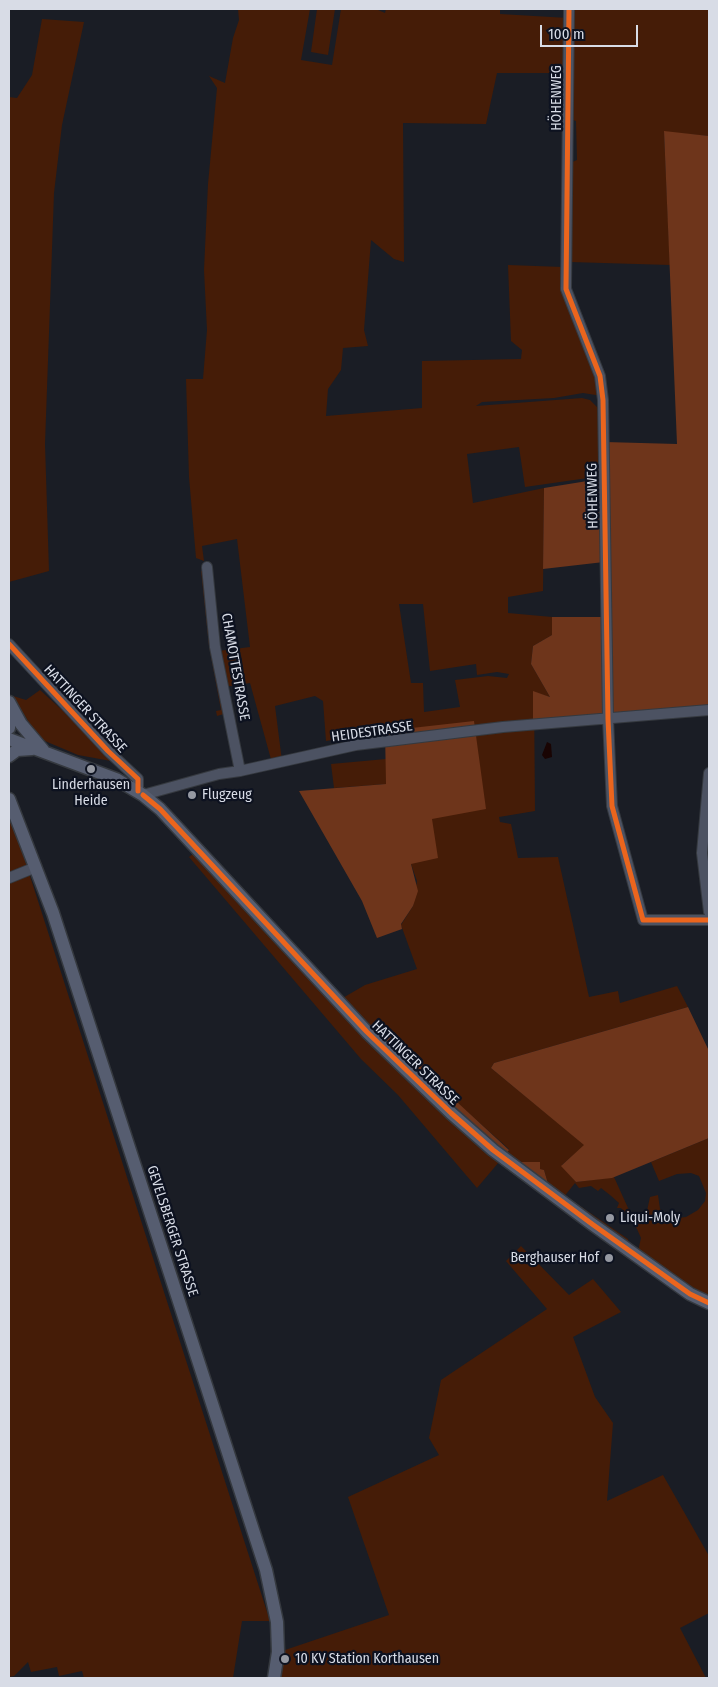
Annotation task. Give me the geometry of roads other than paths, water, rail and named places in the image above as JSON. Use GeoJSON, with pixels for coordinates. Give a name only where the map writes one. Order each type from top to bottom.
{"type":"FeatureCollection","features":[{"type":"Feature","properties":{"kind":"main road"},"geometry":{"type":"LineString","coordinates":[[9,728],[10,704]]}},
{"type":"Feature","properties":{"kind":"main road"},"geometry":{"type":"LineString","coordinates":[[10,704],[41,751]]}},
{"type":"Feature","properties":{"kind":"main road","name":"HATTINGER STRASSE"},"geometry":{"type":"LineString","coordinates":[[9,739],[116,779],[141,793],[160,809],[367,1032],[451,1114],[493,1150],[592,1224],[690,1294],[709,1303]]}},
{"type":"Feature","properties":{"kind":"main road"},"geometry":{"type":"LineString","coordinates":[[9,756],[17,750],[41,751]]}},
{"type":"Feature","properties":{"kind":"main road","name":"GEVELSBERGER STRASSE"},"geometry":{"type":"LineString","coordinates":[[9,799],[36,867],[69,960],[266,1570],[277,1622],[278,1652],[274,1678]]}},
{"type":"Feature","properties":{"kind":"street","name":"HÖHENWEG"},"geometry":{"type":"LineString","coordinates":[[569,9],[566,288],[600,376],[603,400],[608,719],[612,806],[643,920],[709,920]]}},
{"type":"Feature","properties":{"kind":"street","name":"CHAMOTTESTRASSE"},"geometry":{"type":"LineString","coordinates":[[207,567],[215,647],[240,771]]}},
{"type":"Feature","properties":{"kind":"street","name":"HATTINGER STRASSE"},"geometry":{"type":"LineString","coordinates":[[9,644],[108,751],[138,780],[141,793]]}},
{"type":"Feature","properties":{"kind":"street","name":"HEIDESTRASSE"},"geometry":{"type":"LineString","coordinates":[[141,793],[219,774],[356,745],[503,727],[709,710]]}},
{"type":"Feature","properties":{"kind":"street"},"geometry":{"type":"LineString","coordinates":[[709,773],[702,853],[709,912]]}},
{"type":"Feature","properties":{"kind":"street"},"geometry":{"type":"LineString","coordinates":[[9,878],[36,867]]}},
{"type":"Feature","properties":{"kind":"place","name":"Linderhausen Heide"},"geometry":{"type":"Point","coordinates":[91,769]}},
{"type":"Feature","properties":{"kind":"place","name":"Flugzeug"},"geometry":{"type":"Point","coordinates":[192,795]}},
{"type":"Feature","properties":{"kind":"place","name":"Liqui-Moly"},"geometry":{"type":"Point","coordinates":[610,1218]}},
{"type":"Feature","properties":{"kind":"place","name":"Berghauser Hof"},"geometry":{"type":"Point","coordinates":[609,1258]}},
{"type":"Feature","properties":{"kind":"place","name":"10 KV Station Korthausen"},"geometry":{"type":"Point","coordinates":[285,1659]}}]}
